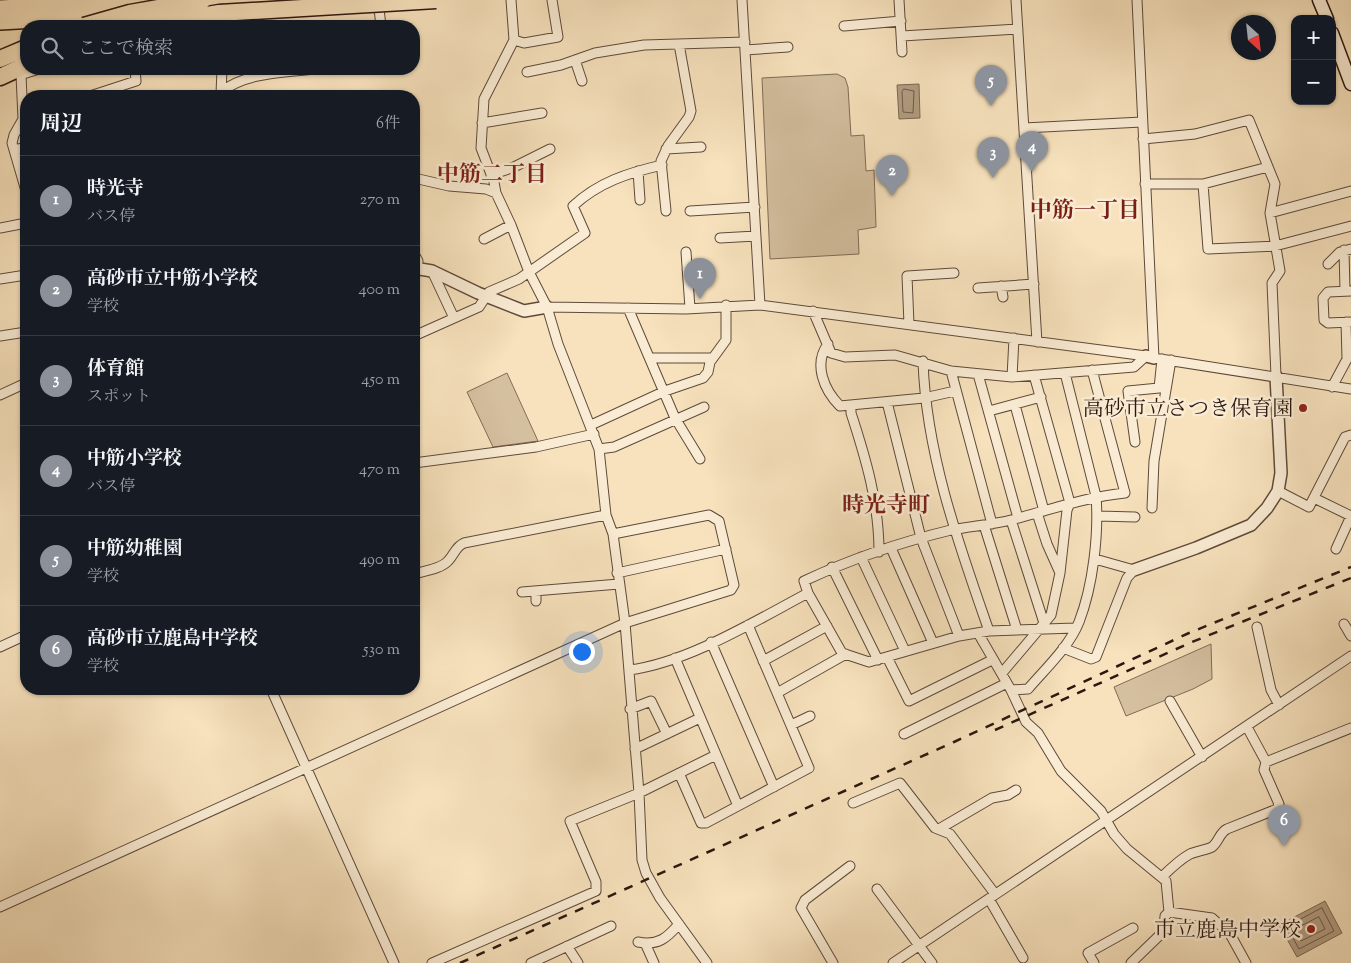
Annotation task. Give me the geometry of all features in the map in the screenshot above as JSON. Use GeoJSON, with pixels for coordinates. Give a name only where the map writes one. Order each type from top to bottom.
{"type":"FeatureCollection","features":[{"type":"Feature","properties":{"kind":"highway"},"geometry":{"type":"LineString","coordinates":[[0,8],[50,2],[160,0]]}},
{"type":"Feature","properties":{"kind":"highway"},"geometry":{"type":"LineString","coordinates":[[105,20],[130,13],[203,0]]}},
{"type":"Feature","properties":{"kind":"highway"},"geometry":{"type":"LineString","coordinates":[[34,20],[366,0]]}},
{"type":"Feature","properties":{"kind":"highway"},"geometry":{"type":"LineString","coordinates":[[178,20],[219,13],[436,0]]}},
{"type":"Feature","properties":{"kind":"highway"},"geometry":{"type":"LineString","coordinates":[[0,22],[20,21]]}},
{"type":"Feature","properties":{"kind":"highway"},"geometry":{"type":"LineString","coordinates":[[0,58],[20,50]]}},
{"type":"Feature","properties":{"kind":"highway"},"geometry":{"type":"LineString","coordinates":[[0,77],[20,71]]}},
{"type":"Feature","properties":{"kind":"main road"},"geometry":{"type":"LineString","coordinates":[[1319,0],[1327,10]]}},
{"type":"Feature","properties":{"kind":"main road"},"geometry":{"type":"LineString","coordinates":[[1336,44],[1351,84]]}},
{"type":"Feature","properties":{"kind":"street"},"geometry":{"type":"LineString","coordinates":[[378,0],[380,20]]}},
{"type":"Feature","properties":{"kind":"street"},"geometry":{"type":"LineString","coordinates":[[512,0],[514,40],[484,99],[481,148],[496,193],[511,225],[529,272],[547,307],[558,344],[599,449],[606,515],[613,534],[625,624],[630,709],[639,793],[642,860],[646,873],[660,898],[706,963]]}},
{"type":"Feature","properties":{"kind":"street"},"geometry":{"type":"LineString","coordinates":[[514,40],[524,43],[558,37],[552,0]]}},
{"type":"Feature","properties":{"kind":"street"},"geometry":{"type":"LineString","coordinates":[[742,0],[760,305]]}},
{"type":"Feature","properties":{"kind":"street"},"geometry":{"type":"LineString","coordinates":[[899,0],[902,52]]}},
{"type":"Feature","properties":{"kind":"street"},"geometry":{"type":"LineString","coordinates":[[1016,0],[1037,342]]}},
{"type":"Feature","properties":{"kind":"street"},"geometry":{"type":"LineString","coordinates":[[1135,442],[1128,391],[1159,388],[1145,184],[1137,0]]}},
{"type":"Feature","properties":{"kind":"street"},"geometry":{"type":"LineString","coordinates":[[222,9],[222,20]]}},
{"type":"Feature","properties":{"kind":"street"},"geometry":{"type":"LineString","coordinates":[[844,26],[901,21]]}},
{"type":"Feature","properties":{"kind":"street"},"geometry":{"type":"LineString","coordinates":[[902,36],[1018,30]]}},
{"type":"Feature","properties":{"kind":"street"},"geometry":{"type":"LineString","coordinates":[[666,211],[661,160],[691,111],[680,44]]}},
{"type":"Feature","properties":{"kind":"street"},"geometry":{"type":"LineString","coordinates":[[527,72],[561,65],[595,53],[644,45],[788,47]]}},
{"type":"Feature","properties":{"kind":"street"},"geometry":{"type":"LineString","coordinates":[[575,60],[582,81]]}},
{"type":"Feature","properties":{"kind":"street"},"geometry":{"type":"LineString","coordinates":[[0,84],[20,72]]}},
{"type":"Feature","properties":{"kind":"street"},"geometry":{"type":"LineString","coordinates":[[24,75],[24,90]]}},
{"type":"Feature","properties":{"kind":"street"},"geometry":{"type":"LineString","coordinates":[[108,90],[136,81],[136,75]]}},
{"type":"Feature","properties":{"kind":"street"},"geometry":{"type":"LineString","coordinates":[[221,90],[222,75]]}},
{"type":"Feature","properties":{"kind":"street"},"geometry":{"type":"LineString","coordinates":[[225,90],[232,83],[263,75]]}},
{"type":"Feature","properties":{"kind":"street"},"geometry":{"type":"LineString","coordinates":[[482,123],[542,113]]}},
{"type":"Feature","properties":{"kind":"street"},"geometry":{"type":"LineString","coordinates":[[1063,648],[1091,658],[1096,657],[1127,578],[1134,570],[1196,548],[1251,525],[1267,508],[1278,492],[1281,472],[1272,283],[1280,270],[1270,213],[1275,184],[1250,120],[1195,134],[1143,139]]}},
{"type":"Feature","properties":{"kind":"street"},"geometry":{"type":"LineString","coordinates":[[1024,128],[1142,122]]}},
{"type":"Feature","properties":{"kind":"street"},"geometry":{"type":"LineString","coordinates":[[20,124],[14,135],[14,150],[20,170]]}},
{"type":"Feature","properties":{"kind":"street"},"geometry":{"type":"LineString","coordinates":[[666,150],[701,147]]}},
{"type":"Feature","properties":{"kind":"street"},"geometry":{"type":"LineString","coordinates":[[14,150],[20,148]]}},
{"type":"Feature","properties":{"kind":"street"},"geometry":{"type":"LineString","coordinates":[[491,175],[514,167],[550,149]]}},
{"type":"Feature","properties":{"kind":"street"},"geometry":{"type":"LineString","coordinates":[[420,333],[479,307],[489,292],[507,286],[585,234],[573,206],[603,183],[662,165]]}},
{"type":"Feature","properties":{"kind":"street"},"geometry":{"type":"LineString","coordinates":[[1145,184],[1203,184],[1268,167]]}},
{"type":"Feature","properties":{"kind":"street"},"geometry":{"type":"LineString","coordinates":[[638,171],[640,200]]}},
{"type":"Feature","properties":{"kind":"street"},"geometry":{"type":"LineString","coordinates":[[420,179],[449,186],[486,189],[496,193]]}},
{"type":"Feature","properties":{"kind":"street"},"geometry":{"type":"LineString","coordinates":[[1203,184],[1208,249],[1275,246],[1351,226]]}},
{"type":"Feature","properties":{"kind":"street"},"geometry":{"type":"LineString","coordinates":[[1270,213],[1351,191]]}},
{"type":"Feature","properties":{"kind":"street"},"geometry":{"type":"LineString","coordinates":[[690,211],[703,215],[755,207]]}},
{"type":"Feature","properties":{"kind":"street"},"geometry":{"type":"LineString","coordinates":[[0,228],[20,224]]}},
{"type":"Feature","properties":{"kind":"street"},"geometry":{"type":"LineString","coordinates":[[484,239],[511,225]]}},
{"type":"Feature","properties":{"kind":"street"},"geometry":{"type":"LineString","coordinates":[[720,238],[756,236]]}},
{"type":"Feature","properties":{"kind":"street"},"geometry":{"type":"LineString","coordinates":[[1332,387],[1347,360],[1348,322],[1328,324],[1324,320],[1323,298],[1328,292],[1348,291],[1347,249]]}},
{"type":"Feature","properties":{"kind":"street"},"geometry":{"type":"LineString","coordinates":[[1328,264],[1347,249]]}},
{"type":"Feature","properties":{"kind":"street"},"geometry":{"type":"LineString","coordinates":[[686,252],[690,308]]}},
{"type":"Feature","properties":{"kind":"street"},"geometry":{"type":"LineString","coordinates":[[687,269],[698,268]]}},
{"type":"Feature","properties":{"kind":"street"},"geometry":{"type":"LineString","coordinates":[[420,269],[432,271],[524,311],[547,307],[690,308],[760,305],[1158,358],[1351,389]]}},
{"type":"Feature","properties":{"kind":"street"},"geometry":{"type":"LineString","coordinates":[[432,271],[454,318]]}},
{"type":"Feature","properties":{"kind":"street"},"geometry":{"type":"LineString","coordinates":[[909,324],[907,276],[954,274]]}},
{"type":"Feature","properties":{"kind":"street"},"geometry":{"type":"LineString","coordinates":[[0,279],[20,276]]}},
{"type":"Feature","properties":{"kind":"street"},"geometry":{"type":"LineString","coordinates":[[978,288],[1034,284]]}},
{"type":"Feature","properties":{"kind":"street"},"geometry":{"type":"LineString","coordinates":[[1002,286],[1003,297]]}},
{"type":"Feature","properties":{"kind":"street"},"geometry":{"type":"LineString","coordinates":[[591,425],[665,391],[703,378],[708,372],[712,358],[726,340],[726,305]]}},
{"type":"Feature","properties":{"kind":"street"},"geometry":{"type":"LineString","coordinates":[[628,308],[676,419],[700,459]]}},
{"type":"Feature","properties":{"kind":"street"},"geometry":{"type":"LineString","coordinates":[[814,311],[831,353],[845,357],[895,355],[950,371],[1012,376],[1134,367],[1158,358]]}},
{"type":"Feature","properties":{"kind":"street"},"geometry":{"type":"LineString","coordinates":[[0,336],[20,333]]}},
{"type":"Feature","properties":{"kind":"street"},"geometry":{"type":"LineString","coordinates":[[1012,376],[1014,338]]}},
{"type":"Feature","properties":{"kind":"street"},"geometry":{"type":"LineString","coordinates":[[828,344],[822,352],[820,362],[825,382],[833,399],[840,406],[924,398],[955,391]]}},
{"type":"Feature","properties":{"kind":"street"},"geometry":{"type":"LineString","coordinates":[[650,358],[712,358]]}},
{"type":"Feature","properties":{"kind":"street"},"geometry":{"type":"LineString","coordinates":[[1152,508],[1158,358]]}},
{"type":"Feature","properties":{"kind":"street"},"geometry":{"type":"LineString","coordinates":[[923,362],[924,398],[953,530],[989,632]]}},
{"type":"Feature","properties":{"kind":"street"},"geometry":{"type":"LineString","coordinates":[[1075,628],[1042,626],[959,636],[869,662],[842,653],[808,593],[804,580],[832,567],[921,538],[1014,519],[1096,496],[1125,493],[1092,370]]}},
{"type":"Feature","properties":{"kind":"street"},"geometry":{"type":"LineString","coordinates":[[950,371],[988,525],[1017,630]]}},
{"type":"Feature","properties":{"kind":"street"},"geometry":{"type":"LineString","coordinates":[[904,734],[1009,686],[1028,689],[1063,648],[1079,622],[1095,559],[1098,516],[1096,496],[1065,373]]}},
{"type":"Feature","properties":{"kind":"street"},"geometry":{"type":"LineString","coordinates":[[978,374],[1042,626]]}},
{"type":"Feature","properties":{"kind":"street"},"geometry":{"type":"LineString","coordinates":[[1002,673],[1051,616],[1060,573],[1067,510],[1070,503],[1034,375]]}},
{"type":"Feature","properties":{"kind":"street"},"geometry":{"type":"LineString","coordinates":[[0,396],[20,386]]}},
{"type":"Feature","properties":{"kind":"street"},"geometry":{"type":"LineString","coordinates":[[988,411],[1041,397]]}},
{"type":"Feature","properties":{"kind":"street"},"geometry":{"type":"LineString","coordinates":[[887,402],[921,538],[959,636]]}},
{"type":"Feature","properties":{"kind":"street"},"geometry":{"type":"LineString","coordinates":[[851,405],[851,413],[869,469],[879,527],[879,552]]}},
{"type":"Feature","properties":{"kind":"street"},"geometry":{"type":"LineString","coordinates":[[1015,405],[1047,544],[1060,573]]}},
{"type":"Feature","properties":{"kind":"street"},"geometry":{"type":"LineString","coordinates":[[599,449],[614,447],[704,407]]}},
{"type":"Feature","properties":{"kind":"street"},"geometry":{"type":"LineString","coordinates":[[420,462],[536,447],[594,434]]}},
{"type":"Feature","properties":{"kind":"street"},"geometry":{"type":"LineString","coordinates":[[1278,492],[1309,507],[1345,437],[1351,435]]}},
{"type":"Feature","properties":{"kind":"street"},"geometry":{"type":"LineString","coordinates":[[1314,498],[1351,516],[1336,549]]}},
{"type":"Feature","properties":{"kind":"street"},"geometry":{"type":"LineString","coordinates":[[420,572],[448,561],[458,545],[464,543],[606,515]]}},
{"type":"Feature","properties":{"kind":"street"},"geometry":{"type":"LineString","coordinates":[[0,906],[625,624],[731,590],[734,585],[719,520],[708,515],[613,534]]}},
{"type":"Feature","properties":{"kind":"street"},"geometry":{"type":"LineString","coordinates":[[1098,516],[1135,517]]}},
{"type":"Feature","properties":{"kind":"street"},"geometry":{"type":"LineString","coordinates":[[891,548],[932,643]]}},
{"type":"Feature","properties":{"kind":"street"},"geometry":{"type":"LineString","coordinates":[[617,573],[726,549]]}},
{"type":"Feature","properties":{"kind":"street"},"geometry":{"type":"LineString","coordinates":[[861,557],[905,651]]}},
{"type":"Feature","properties":{"kind":"street"},"geometry":{"type":"LineString","coordinates":[[1095,559],[1134,570]]}},
{"type":"Feature","properties":{"kind":"street"},"geometry":{"type":"LineString","coordinates":[[832,567],[882,658],[909,701],[992,660]]}},
{"type":"Feature","properties":{"kind":"street"},"geometry":{"type":"LineString","coordinates":[[522,592],[619,584]]}},
{"type":"Feature","properties":{"kind":"street"},"geometry":{"type":"LineString","coordinates":[[536,591],[536,601]]}},
{"type":"Feature","properties":{"kind":"street"},"geometry":{"type":"LineString","coordinates":[[629,670],[675,658],[748,625],[808,593]]}},
{"type":"Feature","properties":{"kind":"street"},"geometry":{"type":"LineString","coordinates":[[1344,624],[1351,636]]}},
{"type":"Feature","properties":{"kind":"street"},"geometry":{"type":"LineString","coordinates":[[679,773],[700,823],[706,823],[809,768],[748,625]]}},
{"type":"Feature","properties":{"kind":"street"},"geometry":{"type":"LineString","coordinates":[[763,662],[827,626]]}},
{"type":"Feature","properties":{"kind":"street"},"geometry":{"type":"LineString","coordinates":[[1257,627],[1271,690],[1279,705]]}},
{"type":"Feature","properties":{"kind":"street"},"geometry":{"type":"LineString","coordinates":[[978,633],[992,660],[1002,673],[1026,722],[1038,733],[1061,771],[1090,798],[1107,820],[1114,834],[1127,848],[1166,881],[1169,912],[1165,916],[1164,931],[1131,963]]}},
{"type":"Feature","properties":{"kind":"street"},"geometry":{"type":"LineString","coordinates":[[0,647],[20,638]]}},
{"type":"Feature","properties":{"kind":"street"},"geometry":{"type":"LineString","coordinates":[[711,642],[774,787]]}},
{"type":"Feature","properties":{"kind":"street"},"geometry":{"type":"LineString","coordinates":[[777,693],[846,654]]}},
{"type":"Feature","properties":{"kind":"street"},"geometry":{"type":"LineString","coordinates":[[893,963],[1351,656]]}},
{"type":"Feature","properties":{"kind":"street"},"geometry":{"type":"LineString","coordinates":[[675,658],[738,806]]}},
{"type":"Feature","properties":{"kind":"street"},"geometry":{"type":"LineString","coordinates":[[273,695],[394,963]]}},
{"type":"Feature","properties":{"kind":"street"},"geometry":{"type":"LineString","coordinates":[[630,709],[651,701],[667,734]]}},
{"type":"Feature","properties":{"kind":"street"},"geometry":{"type":"LineString","coordinates":[[1170,701],[1202,757]]}},
{"type":"Feature","properties":{"kind":"street"},"geometry":{"type":"LineString","coordinates":[[791,725],[810,716]]}},
{"type":"Feature","properties":{"kind":"street"},"geometry":{"type":"LineString","coordinates":[[635,749],[700,718]]}},
{"type":"Feature","properties":{"kind":"street"},"geometry":{"type":"LineString","coordinates":[[1162,877],[1175,864],[1189,855],[1216,844],[1221,832],[1277,809],[1279,804],[1264,770],[1266,762],[1247,727]]}},
{"type":"Feature","properties":{"kind":"street"},"geometry":{"type":"LineString","coordinates":[[1266,762],[1351,728]]}},
{"type":"Feature","properties":{"kind":"street"},"geometry":{"type":"LineString","coordinates":[[432,963],[596,891],[596,882],[570,821],[639,793],[716,755]]}},
{"type":"Feature","properties":{"kind":"street"},"geometry":{"type":"LineString","coordinates":[[853,803],[900,783],[935,828],[950,834],[992,896],[1023,958]]}},
{"type":"Feature","properties":{"kind":"street"},"geometry":{"type":"LineString","coordinates":[[939,829],[992,798],[1008,795],[1016,790]]}},
{"type":"Feature","properties":{"kind":"street"},"geometry":{"type":"LineString","coordinates":[[833,963],[801,908],[806,900],[850,866]]}},
{"type":"Feature","properties":{"kind":"street"},"geometry":{"type":"LineString","coordinates":[[877,890],[932,963]]}},
{"type":"Feature","properties":{"kind":"street"},"geometry":{"type":"LineString","coordinates":[[1169,912],[1212,918],[1230,934],[1246,963]]}},
{"type":"Feature","properties":{"kind":"street"},"geometry":{"type":"LineString","coordinates":[[654,963],[642,943],[663,941],[679,924]]}},
{"type":"Feature","properties":{"kind":"street"},"geometry":{"type":"LineString","coordinates":[[531,963],[611,926]]}},
{"type":"Feature","properties":{"kind":"street"},"geometry":{"type":"LineString","coordinates":[[1094,963],[1088,953],[1132,928]]}},
{"type":"Feature","properties":{"kind":"street"},"geometry":{"type":"LineString","coordinates":[[567,946],[578,963]]}},
{"type":"Feature","properties":{"kind":"shaded area"},"geometry":{"type":"Polygon","coordinates":[[[837,74],[845,78],[848,87],[851,136],[864,135],[866,171],[874,170],[876,227],[858,230],[859,254],[770,259],[762,78],[837,74]]]}},
{"type":"Feature","properties":{"kind":"shaded area"},"geometry":{"type":"Polygon","coordinates":[[[507,373],[538,441],[493,447],[467,392],[507,373]]]}},
{"type":"Feature","properties":{"kind":"shaded area"},"geometry":{"type":"Polygon","coordinates":[[[1211,644],[1212,679],[1193,689],[1126,716],[1114,687],[1211,644]]]}},
{"type":"Feature","properties":{"kind":"water"},"geometry":{"type":"Polygon","coordinates":[[[919,84],[920,118],[899,119],[897,85],[919,84]]]}},
{"type":"Feature","properties":{"kind":"water","name":"市立鹿島中学校"},"geometry":{"type":"Polygon","coordinates":[[[1325,901],[1342,933],[1297,957],[1279,925],[1325,901]]]}},
{"type":"Feature","properties":{"kind":"railway"},"geometry":{"type":"LineString","coordinates":[[460,963],[954,742],[1189,633],[1351,567]]}},
{"type":"Feature","properties":{"kind":"railway"},"geometry":{"type":"LineString","coordinates":[[995,730],[1192,642],[1351,578]]}},
{"type":"Feature","properties":{"kind":"place","name":"中筋幼稚園"},"geometry":{"type":"Point","coordinates":[991,106]}},
{"type":"Feature","properties":{"kind":"place","name":"中筋小学校"},"geometry":{"type":"Point","coordinates":[1032,172]}},
{"type":"Feature","properties":{"kind":"place","name":"体育館"},"geometry":{"type":"Point","coordinates":[993,178]}},
{"type":"Feature","properties":{"kind":"place","name":"高砂市立中筋小学校"},"geometry":{"type":"Point","coordinates":[892,196]}},
{"type":"Feature","properties":{"kind":"place","name":"時光寺"},"geometry":{"type":"Point","coordinates":[700,299]}},
{"type":"Feature","properties":{"kind":"place","name":"高砂市立さつき保育園"},"geometry":{"type":"Point","coordinates":[1303,408]}},
{"type":"Feature","properties":{"kind":"place","name":"高砂市立鹿島中学校"},"geometry":{"type":"Point","coordinates":[1284,846]}},
{"type":"Feature","properties":{"kind":"place","name":"市立鹿島中学校"},"geometry":{"type":"Point","coordinates":[1311,929]}},
{"type":"Feature","properties":{"kind":"district","name":"中筋二丁目"},"geometry":{"type":"Point","coordinates":[492,173]}},
{"type":"Feature","properties":{"kind":"district","name":"中筋一丁目"},"geometry":{"type":"Point","coordinates":[1085,209]}},
{"type":"Feature","properties":{"kind":"district","name":"時光寺町"},"geometry":{"type":"Point","coordinates":[886,504]}}]}
